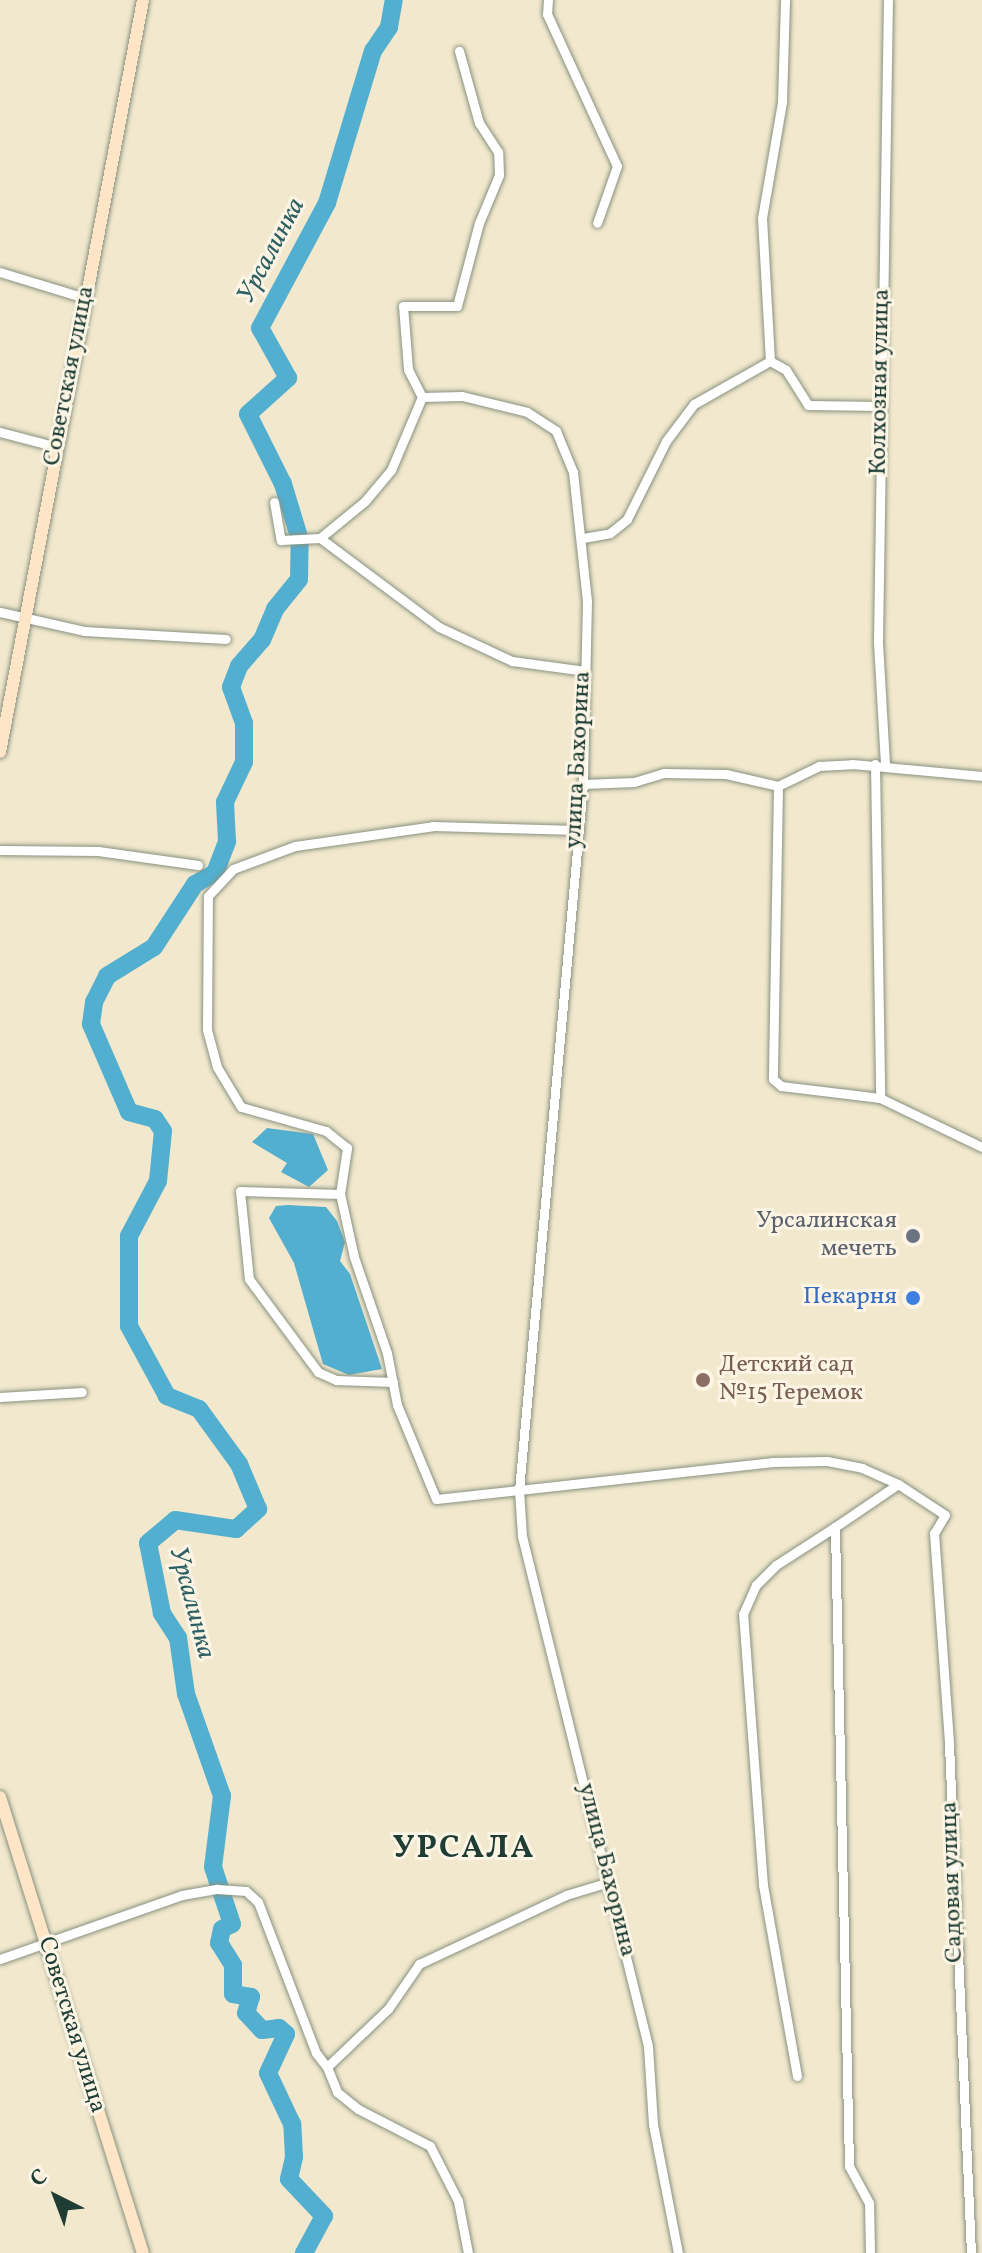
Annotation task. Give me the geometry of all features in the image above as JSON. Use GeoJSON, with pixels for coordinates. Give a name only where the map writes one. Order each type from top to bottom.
{"type":"FeatureCollection","features":[{"type":"Feature","properties":{"kind":"street","name":"Советская улица"},"geometry":{"type":"LineString","coordinates":[[0,752],[143,0]]}},
{"type":"Feature","properties":{"kind":"street"},"geometry":{"type":"LineString","coordinates":[[548,0],[547,14],[617,166],[597,223]]}},
{"type":"Feature","properties":{"kind":"street"},"geometry":{"type":"LineString","coordinates":[[770,361],[762,218],[782,102],[785,0]]}},
{"type":"Feature","properties":{"kind":"street","name":"Колхозная улица"},"geometry":{"type":"LineString","coordinates":[[880,1098],[878,641],[888,0]]}},
{"type":"Feature","properties":{"kind":"street"},"geometry":{"type":"LineString","coordinates":[[274,502],[281,540],[320,538],[365,501],[391,470],[422,397],[408,369],[403,306],[457,306],[479,223],[499,175],[498,152],[479,123],[459,51]]}},
{"type":"Feature","properties":{"kind":"street"},"geometry":{"type":"LineString","coordinates":[[0,272],[85,298]]}},
{"type":"Feature","properties":{"kind":"street"},"geometry":{"type":"LineString","coordinates":[[770,361],[786,370],[808,405],[880,406]]}},
{"type":"Feature","properties":{"kind":"street"},"geometry":{"type":"LineString","coordinates":[[583,538],[610,533],[627,519],[666,441],[694,404],[770,361]]}},
{"type":"Feature","properties":{"kind":"street","name":"улица Бахорина"},"geometry":{"type":"LineString","coordinates":[[422,397],[462,396],[527,412],[556,431],[568,449],[583,538],[583,784],[519,1490],[522,1536],[648,2046],[653,2124],[678,2253]]}},
{"type":"Feature","properties":{"kind":"street"},"geometry":{"type":"LineString","coordinates":[[0,432],[57,447]]}},
{"type":"Feature","properties":{"kind":"street"},"geometry":{"type":"LineString","coordinates":[[320,538],[439,627],[512,661],[585,671]]}},
{"type":"Feature","properties":{"kind":"street"},"geometry":{"type":"LineString","coordinates":[[0,612],[84,631],[226,639]]}},
{"type":"Feature","properties":{"kind":"street"},"geometry":{"type":"LineString","coordinates":[[583,784],[634,782],[664,773],[726,774],[778,786],[819,766],[880,764],[982,776]]}},
{"type":"Feature","properties":{"kind":"street"},"geometry":{"type":"LineString","coordinates":[[778,786],[773,1079],[781,1086],[880,1098],[982,1147]]}},
{"type":"Feature","properties":{"kind":"street"},"geometry":{"type":"LineString","coordinates":[[577,830],[433,826],[295,846],[253,858],[218,882],[208,896],[207,1030],[226,1087],[241,1107],[302,1122],[337,1138],[347,1148],[340,1194],[393,1382],[425,1481],[436,1499],[827,1461],[862,1468],[898,1484]]}},
{"type":"Feature","properties":{"kind":"street"},"geometry":{"type":"LineString","coordinates":[[0,850],[61,848],[198,865]]}},
{"type":"Feature","properties":{"kind":"street"},"geometry":{"type":"LineString","coordinates":[[340,1194],[240,1191],[249,1279],[318,1372],[336,1380],[393,1382]]}},
{"type":"Feature","properties":{"kind":"street"},"geometry":{"type":"LineString","coordinates":[[0,1397],[82,1392]]}},
{"type":"Feature","properties":{"kind":"street"},"geometry":{"type":"LineString","coordinates":[[797,2076],[763,1885],[743,1614],[756,1585],[776,1565],[898,1484]]}},
{"type":"Feature","properties":{"kind":"street","name":"Садовая улица"},"geometry":{"type":"LineString","coordinates":[[898,1484],[945,1515],[934,1533],[949,1744],[971,2253]]}},
{"type":"Feature","properties":{"kind":"street"},"geometry":{"type":"LineString","coordinates":[[835,1527],[849,2166],[869,2203],[870,2253]]}},
{"type":"Feature","properties":{"kind":"street","name":"Советская улица"},"geometry":{"type":"LineString","coordinates":[[0,1797],[143,2253]]}},
{"type":"Feature","properties":{"kind":"street"},"geometry":{"type":"LineString","coordinates":[[327,2067],[388,2009],[419,1964],[566,1895],[609,1882]]}},
{"type":"Feature","properties":{"kind":"street"},"geometry":{"type":"LineString","coordinates":[[0,1959],[45,1940],[182,1895],[246,1891],[258,1902],[316,2053],[327,2067],[337,2092],[358,2109],[430,2146],[458,2201],[468,2253]]}},
{"type":"Feature","properties":{"kind":"water"},"geometry":{"type":"Polygon","coordinates":[[[267,1128],[313,1134],[328,1170],[309,1187],[281,1172],[287,1163],[252,1142],[267,1128]]]}},
{"type":"Feature","properties":{"kind":"water"},"geometry":{"type":"Polygon","coordinates":[[[276,1206],[326,1207],[337,1221],[345,1242],[340,1261],[350,1274],[382,1369],[349,1375],[323,1364],[294,1263],[269,1218],[276,1206]]]}},
{"type":"Feature","properties":{"kind":"waterway","name":"Урсалинка"},"geometry":{"type":"LineString","coordinates":[[304,2253],[324,2216],[289,2179],[294,2157],[292,2124],[268,2073],[286,2034],[279,2028],[262,2030],[246,2013],[251,1997],[233,1994],[233,1965],[219,1943],[222,1929],[232,1924],[213,1867],[222,1796],[186,1694],[178,1638],[162,1613],[148,1543],[175,1520],[236,1529],[258,1509],[239,1464],[199,1409],[167,1396],[129,1326],[129,1236],[158,1181],[163,1131],[155,1119],[129,1112],[91,1024],[94,1002],[107,976],[154,947],[195,884],[215,873],[227,841],[225,802],[244,762],[244,723],[231,687],[239,666],[262,640],[275,609],[299,579],[300,540],[283,484],[248,414],[288,378],[260,328],[327,203],[373,51],[389,27],[394,0]]}},
{"type":"Feature","properties":{"kind":"place","name":"Урсалинская мечеть"},"geometry":{"type":"Point","coordinates":[913,1236]}},
{"type":"Feature","properties":{"kind":"place","name":"Пекарня"},"geometry":{"type":"Point","coordinates":[913,1298]}},
{"type":"Feature","properties":{"kind":"place","name":"Детский сад №15 Теремок"},"geometry":{"type":"Point","coordinates":[703,1380]}},
{"type":"Feature","properties":{"kind":"district","name":"УРСАЛА"},"geometry":{"type":"Point","coordinates":[464,1849]}}]}
